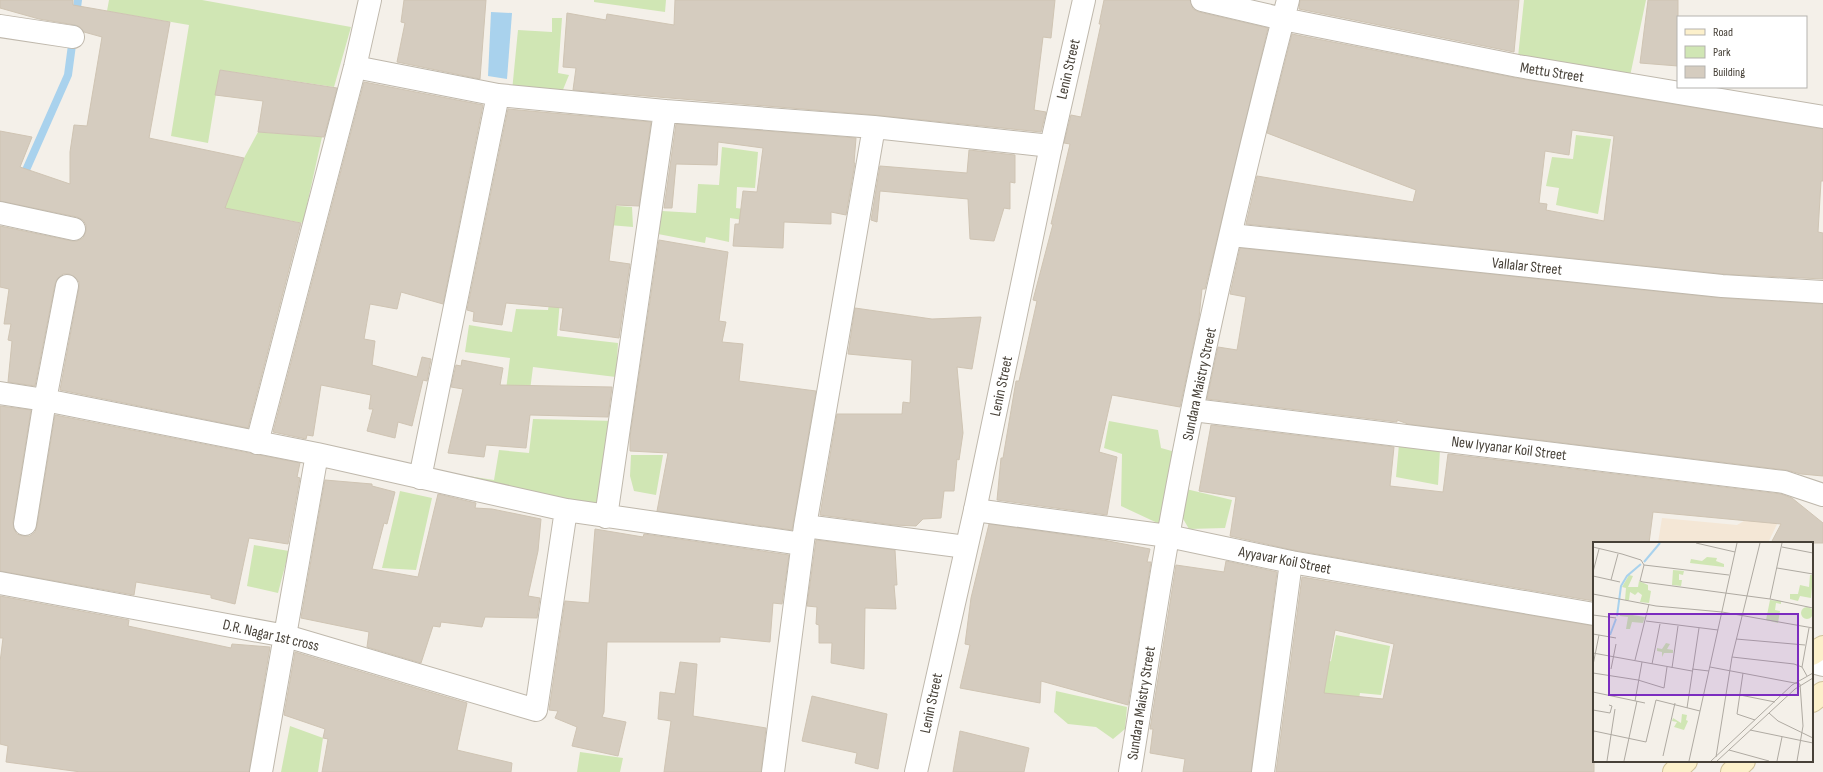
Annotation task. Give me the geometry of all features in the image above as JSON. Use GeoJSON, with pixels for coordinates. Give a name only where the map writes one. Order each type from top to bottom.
{"type":"FeatureCollection","features":[{"type":"Feature","properties":{"kind":"main road"},"geometry":{"type":"LineString","coordinates":[[1813,653],[1823,647]]}},
{"type":"Feature","properties":{"kind":"main road"},"geometry":{"type":"LineString","coordinates":[[1813,700],[1823,693]]}},
{"type":"Feature","properties":{"kind":"main road"},"geometry":{"type":"LineString","coordinates":[[1674,772],[1685,762]]}},
{"type":"Feature","properties":{"kind":"main road"},"geometry":{"type":"LineString","coordinates":[[1732,772],[1743,762]]}},
{"type":"Feature","properties":{"kind":"street"},"geometry":{"type":"LineString","coordinates":[[257,443],[355,67],[370,0]]}},
{"type":"Feature","properties":{"kind":"street","name":"Lenin Street"},"geometry":{"type":"LineString","coordinates":[[916,772],[975,510],[1051,146],[1084,0]]}},
{"type":"Feature","properties":{"kind":"street","name":"Mettu Street"},"geometry":{"type":"LineString","coordinates":[[1202,0],[1285,10],[1518,66],[1823,117]]}},
{"type":"Feature","properties":{"kind":"street","name":"Sundara Maistry Street"},"geometry":{"type":"LineString","coordinates":[[1130,772],[1168,536],[1193,410],[1231,235],[1285,10]]}},
{"type":"Feature","properties":{"kind":"street"},"geometry":{"type":"LineString","coordinates":[[0,26],[73,37]]}},
{"type":"Feature","properties":{"kind":"street"},"geometry":{"type":"LineString","coordinates":[[355,67],[498,95],[665,111],[874,126],[1051,146]]}},
{"type":"Feature","properties":{"kind":"street"},"geometry":{"type":"LineString","coordinates":[[420,478],[498,95]]}},
{"type":"Feature","properties":{"kind":"street"},"geometry":{"type":"LineString","coordinates":[[606,517],[665,111]]}},
{"type":"Feature","properties":{"kind":"street"},"geometry":{"type":"LineString","coordinates":[[773,772],[804,535],[874,126]]}},
{"type":"Feature","properties":{"kind":"street"},"geometry":{"type":"LineString","coordinates":[[0,213],[74,229]]}},
{"type":"Feature","properties":{"kind":"street","name":"Vallalar Street"},"geometry":{"type":"LineString","coordinates":[[1231,235],[1722,286],[1823,292]]}},
{"type":"Feature","properties":{"kind":"street"},"geometry":{"type":"LineString","coordinates":[[25,524],[45,400],[67,286]]}},
{"type":"Feature","properties":{"kind":"street"},"geometry":{"type":"LineString","coordinates":[[0,393],[45,400],[317,454],[566,510],[606,517],[804,535],[966,547]]}},
{"type":"Feature","properties":{"kind":"street","name":"New Iyyanar Koil Street"},"geometry":{"type":"LineString","coordinates":[[1193,410],[1784,482],[1823,495]]}},
{"type":"Feature","properties":{"kind":"street"},"geometry":{"type":"LineString","coordinates":[[261,772],[317,454]]}},
{"type":"Feature","properties":{"kind":"street","name":"D.R. Nagar 1st cross"},"geometry":{"type":"LineString","coordinates":[[0,584],[286,636],[536,710],[566,510]]}},
{"type":"Feature","properties":{"kind":"street","name":"Ayyavar Koil Street"},"geometry":{"type":"LineString","coordinates":[[975,510],[1168,536],[1291,562],[1593,614]]}},
{"type":"Feature","properties":{"kind":"street"},"geometry":{"type":"LineString","coordinates":[[1263,772],[1291,562]]}},
{"type":"Feature","properties":{"kind":"street"},"geometry":{"type":"LineString","coordinates":[[1813,662],[1823,665]]}},
{"type":"Feature","properties":{"kind":"shaded area"},"geometry":{"type":"Polygon","coordinates":[[[1662,518],[1737,525],[1749,518],[1778,522],[1768,542],[1658,542],[1662,518]]]}},
{"type":"Feature","properties":{"kind":"green space"},"geometry":{"type":"Polygon","coordinates":[[[109,0],[202,0],[351,27],[334,87],[220,70],[208,143],[171,136],[189,25],[107,11],[109,0]]]}},
{"type":"Feature","properties":{"kind":"green space"},"geometry":{"type":"Polygon","coordinates":[[[594,0],[666,0],[665,12],[594,2],[594,0]]]}},
{"type":"Feature","properties":{"kind":"green space"},"geometry":{"type":"Polygon","coordinates":[[[1524,0],[1646,0],[1629,81],[1518,57],[1524,0]]]}},
{"type":"Feature","properties":{"kind":"green space"},"geometry":{"type":"Polygon","coordinates":[[[552,18],[562,18],[558,73],[569,75],[560,97],[512,91],[518,30],[552,32],[552,18]]]}},
{"type":"Feature","properties":{"kind":"green space"},"geometry":{"type":"Polygon","coordinates":[[[258,132],[322,137],[303,223],[224,208],[244,158],[258,132]]]}},
{"type":"Feature","properties":{"kind":"green space"},"geometry":{"type":"Polygon","coordinates":[[[1576,135],[1611,139],[1598,214],[1556,205],[1559,188],[1546,186],[1552,157],[1573,159],[1576,135]]]}},
{"type":"Feature","properties":{"kind":"green space"},"geometry":{"type":"Polygon","coordinates":[[[722,147],[758,152],[755,188],[737,187],[736,208],[758,211],[756,222],[730,218],[729,242],[706,237],[705,243],[658,234],[662,211],[696,213],[698,184],[719,185],[722,147]]]}},
{"type":"Feature","properties":{"kind":"green space"},"geometry":{"type":"Polygon","coordinates":[[[574,203],[632,207],[633,227],[597,224],[574,203]]]}},
{"type":"Feature","properties":{"kind":"green space"},"geometry":{"type":"Polygon","coordinates":[[[550,298],[560,300],[557,336],[618,343],[616,377],[533,367],[527,414],[505,398],[510,358],[465,352],[469,325],[512,332],[516,309],[548,310],[550,298]]]}},
{"type":"Feature","properties":{"kind":"green space"},"geometry":{"type":"Polygon","coordinates":[[[533,419],[616,421],[601,511],[466,488],[468,476],[494,480],[499,450],[529,453],[533,419]]]}},
{"type":"Feature","properties":{"kind":"green space"},"geometry":{"type":"Polygon","coordinates":[[[1109,421],[1158,430],[1161,448],[1179,453],[1166,527],[1121,506],[1122,454],[1104,448],[1109,421]]]}},
{"type":"Feature","properties":{"kind":"green space"},"geometry":{"type":"Polygon","coordinates":[[[1399,444],[1440,450],[1438,485],[1396,477],[1399,444]]]}},
{"type":"Feature","properties":{"kind":"green space"},"geometry":{"type":"Polygon","coordinates":[[[631,455],[663,455],[656,495],[634,491],[630,476],[631,455]]]}},
{"type":"Feature","properties":{"kind":"green space"},"geometry":{"type":"Polygon","coordinates":[[[1186,489],[1232,500],[1225,528],[1189,529],[1178,510],[1186,489]]]}},
{"type":"Feature","properties":{"kind":"green space"},"geometry":{"type":"Polygon","coordinates":[[[400,491],[432,498],[416,570],[382,568],[400,491]]]}},
{"type":"Feature","properties":{"kind":"green space"},"geometry":{"type":"Polygon","coordinates":[[[254,545],[289,551],[278,593],[247,586],[254,545]]]}},
{"type":"Feature","properties":{"kind":"green space"},"geometry":{"type":"Polygon","coordinates":[[[1336,635],[1390,646],[1381,695],[1360,693],[1355,721],[1323,741],[1324,686],[1328,662],[1331,661],[1336,635]]]}},
{"type":"Feature","properties":{"kind":"green space"},"geometry":{"type":"Polygon","coordinates":[[[1056,691],[1127,707],[1125,729],[1113,739],[1096,727],[1068,724],[1054,712],[1056,691]]]}},
{"type":"Feature","properties":{"kind":"green space"},"geometry":{"type":"Polygon","coordinates":[[[290,726],[323,738],[318,772],[281,772],[290,726]]]}},
{"type":"Feature","properties":{"kind":"green space"},"geometry":{"type":"Polygon","coordinates":[[[580,752],[623,758],[620,772],[577,772],[580,752]]]}},
{"type":"Feature","properties":{"kind":"water"},"geometry":{"type":"Polygon","coordinates":[[[491,12],[512,13],[507,79],[488,76],[491,12]]]}},
{"type":"Feature","properties":{"kind":"building"},"geometry":{"type":"Polygon","coordinates":[[[0,0],[73,0],[73,5],[170,22],[149,138],[244,158],[225,208],[301,223],[248,428],[60,390],[79,288],[79,282],[75,277],[69,274],[63,274],[58,278],[55,284],[35,386],[8,382],[12,341],[8,340],[11,324],[4,324],[9,289],[0,287],[0,226],[77,241],[83,238],[86,231],[86,225],[83,220],[77,217],[0,201],[0,131],[32,137],[20,167],[70,184],[70,152],[74,125],[87,126],[102,37],[84,32],[80,27],[75,25],[39,19],[0,8],[0,0]]]}},
{"type":"Feature","properties":{"kind":"building"},"geometry":{"type":"Polygon","coordinates":[[[404,0],[486,0],[480,79],[397,62],[405,23],[401,22],[404,0]]]}},
{"type":"Feature","properties":{"kind":"building"},"geometry":{"type":"Polygon","coordinates":[[[675,0],[1055,0],[1051,38],[1043,37],[1034,110],[1046,112],[1041,132],[875,115],[573,90],[576,68],[563,67],[567,13],[606,20],[607,14],[674,25],[675,0]]]}},
{"type":"Feature","properties":{"kind":"building"},"geometry":{"type":"Polygon","coordinates":[[[1104,0],[1190,0],[1193,9],[1199,12],[1268,28],[1205,289],[1202,289],[1199,318],[1180,407],[1112,395],[1099,452],[1117,457],[1107,515],[997,500],[1001,458],[1003,458],[1016,381],[1019,381],[1037,301],[1033,300],[1053,224],[1051,224],[1070,144],[1064,143],[1071,115],[1081,117],[1101,24],[1099,24],[1104,0]]]}},
{"type":"Feature","properties":{"kind":"building"},"geometry":{"type":"Polygon","coordinates":[[[1300,0],[1519,0],[1514,52],[1299,9],[1300,0]]]}},
{"type":"Feature","properties":{"kind":"building"},"geometry":{"type":"Polygon","coordinates":[[[1648,0],[1678,0],[1677,66],[1640,63],[1648,0]]]}},
{"type":"Feature","properties":{"kind":"building"},"geometry":{"type":"Polygon","coordinates":[[[1292,34],[1516,78],[1823,129],[1823,181],[1821,181],[1818,232],[1823,233],[1823,279],[1723,274],[1246,224],[1257,176],[1413,202],[1416,190],[1267,133],[1292,34]],[[1572,130],[1569,155],[1545,151],[1539,203],[1547,204],[1546,210],[1604,221],[1614,136],[1572,130]]]}},
{"type":"Feature","properties":{"kind":"building"},"geometry":{"type":"Polygon","coordinates":[[[220,70],[337,88],[324,137],[258,132],[263,101],[215,95],[220,70]]]}},
{"type":"Feature","properties":{"kind":"building"},"geometry":{"type":"Polygon","coordinates":[[[364,82],[483,105],[443,304],[401,292],[397,309],[370,304],[364,339],[375,341],[372,365],[417,377],[422,357],[431,359],[427,381],[423,380],[412,426],[398,422],[395,438],[367,431],[373,409],[369,409],[371,395],[321,385],[313,436],[307,435],[306,439],[273,432],[364,82]]]}},
{"type":"Feature","properties":{"kind":"building"},"geometry":{"type":"Polygon","coordinates":[[[508,109],[651,122],[639,206],[616,205],[609,261],[630,264],[619,338],[560,330],[563,308],[506,303],[502,325],[473,321],[474,312],[467,310],[508,109]]]}},
{"type":"Feature","properties":{"kind":"building"},"geometry":{"type":"Polygon","coordinates":[[[676,124],[856,138],[855,163],[846,215],[831,212],[831,224],[784,222],[783,248],[733,246],[735,224],[739,224],[743,191],[757,192],[763,148],[718,142],[717,165],[676,164],[672,208],[664,208],[676,124]]]}},
{"type":"Feature","properties":{"kind":"building"},"geometry":{"type":"Polygon","coordinates":[[[969,150],[1015,155],[1015,183],[1010,182],[1010,209],[1004,208],[994,241],[970,239],[968,199],[880,191],[877,222],[871,220],[880,166],[967,173],[969,150]]]}},
{"type":"Feature","properties":{"kind":"building"},"geometry":{"type":"Polygon","coordinates":[[[659,240],[728,252],[719,321],[726,322],[722,342],[743,344],[739,381],[816,391],[792,530],[657,511],[668,453],[630,451],[630,437],[659,240]]]}},
{"type":"Feature","properties":{"kind":"building"},"geometry":{"type":"Polygon","coordinates":[[[1240,248],[1721,298],[1823,304],[1823,476],[1801,474],[1786,470],[1408,424],[1397,420],[1397,422],[1207,399],[1218,347],[1237,350],[1246,297],[1230,294],[1240,248]]]}},
{"type":"Feature","properties":{"kind":"building"},"geometry":{"type":"Polygon","coordinates":[[[855,308],[932,319],[981,317],[972,369],[957,367],[963,433],[959,460],[957,459],[954,491],[944,491],[941,518],[923,519],[916,526],[894,525],[820,515],[837,414],[902,414],[903,402],[910,403],[912,360],[848,354],[855,308]]]}},
{"type":"Feature","properties":{"kind":"building"},"geometry":{"type":"Polygon","coordinates":[[[462,360],[503,368],[500,385],[612,387],[608,417],[530,415],[526,448],[486,445],[484,457],[448,453],[463,389],[451,387],[456,365],[461,366],[462,360]]]}},
{"type":"Feature","properties":{"kind":"building"},"geometry":{"type":"Polygon","coordinates":[[[0,406],[31,410],[13,522],[14,529],[17,534],[30,536],[35,532],[37,526],[55,415],[300,463],[297,477],[300,478],[288,544],[249,538],[235,604],[211,598],[211,595],[136,582],[134,595],[0,571],[0,406]]]}},
{"type":"Feature","properties":{"kind":"building"},"geometry":{"type":"Polygon","coordinates":[[[1211,425],[1394,447],[1390,486],[1443,492],[1448,454],[1781,494],[1792,498],[1823,523],[1823,543],[1772,542],[1781,524],[1653,512],[1649,542],[1593,542],[1593,601],[1293,550],[1230,536],[1236,497],[1199,491],[1211,425]]]}},
{"type":"Feature","properties":{"kind":"building"},"geometry":{"type":"Polygon","coordinates":[[[325,480],[372,484],[372,486],[395,492],[387,524],[384,523],[372,569],[418,577],[438,494],[476,503],[475,508],[492,509],[541,519],[538,551],[528,596],[540,598],[537,618],[485,617],[482,627],[441,622],[440,627],[433,626],[421,663],[367,647],[369,632],[301,618],[325,480]]]}},
{"type":"Feature","properties":{"kind":"building"},"geometry":{"type":"Polygon","coordinates":[[[989,524],[1103,540],[1150,549],[1147,562],[1151,562],[1128,705],[1041,681],[1040,703],[960,688],[970,645],[965,644],[971,598],[989,524]]]}},
{"type":"Feature","properties":{"kind":"building"},"geometry":{"type":"Polygon","coordinates":[[[595,529],[643,537],[644,534],[789,555],[782,604],[773,603],[770,642],[720,637],[720,642],[607,642],[604,712],[602,717],[626,722],[618,756],[572,746],[577,727],[555,718],[558,711],[549,710],[565,601],[589,603],[595,529]]]}},
{"type":"Feature","properties":{"kind":"building"},"geometry":{"type":"Polygon","coordinates":[[[816,540],[895,550],[897,585],[894,585],[896,609],[865,608],[864,669],[831,663],[832,643],[819,643],[819,625],[816,624],[817,607],[807,606],[816,540]]]}},
{"type":"Feature","properties":{"kind":"building"},"geometry":{"type":"Polygon","coordinates":[[[1226,561],[1277,572],[1251,772],[1183,772],[1185,759],[1150,753],[1153,729],[1150,729],[1176,565],[1224,572],[1226,561]]]}},
{"type":"Feature","properties":{"kind":"building"},"geometry":{"type":"Polygon","coordinates":[[[1302,577],[1593,626],[1594,772],[1276,772],[1302,577]],[[1335,630],[1324,693],[1383,699],[1394,644],[1335,630]]]}},
{"type":"Feature","properties":{"kind":"building"},"geometry":{"type":"Polygon","coordinates":[[[0,596],[129,620],[128,626],[231,648],[232,644],[270,647],[249,772],[81,772],[6,762],[8,746],[0,744],[0,662],[3,638],[0,638],[0,596]]]}},
{"type":"Feature","properties":{"kind":"building"},"geometry":{"type":"Polygon","coordinates":[[[295,652],[467,703],[457,750],[512,763],[511,772],[322,772],[328,739],[323,738],[325,729],[284,715],[295,652]]]}},
{"type":"Feature","properties":{"kind":"building"},"geometry":{"type":"Polygon","coordinates":[[[680,662],[697,664],[693,716],[766,728],[761,772],[664,772],[671,721],[658,719],[660,692],[675,694],[680,662]]]}},
{"type":"Feature","properties":{"kind":"building"},"geometry":{"type":"Polygon","coordinates":[[[812,696],[887,714],[878,769],[855,763],[857,753],[802,741],[812,696]]]}},
{"type":"Feature","properties":{"kind":"building"},"geometry":{"type":"Polygon","coordinates":[[[960,731],[1029,748],[1024,772],[953,772],[960,731]]]}},
{"type":"Feature","properties":{"kind":"waterway"},"geometry":{"type":"LineString","coordinates":[[22,179],[68,75],[78,0]]}}]}
